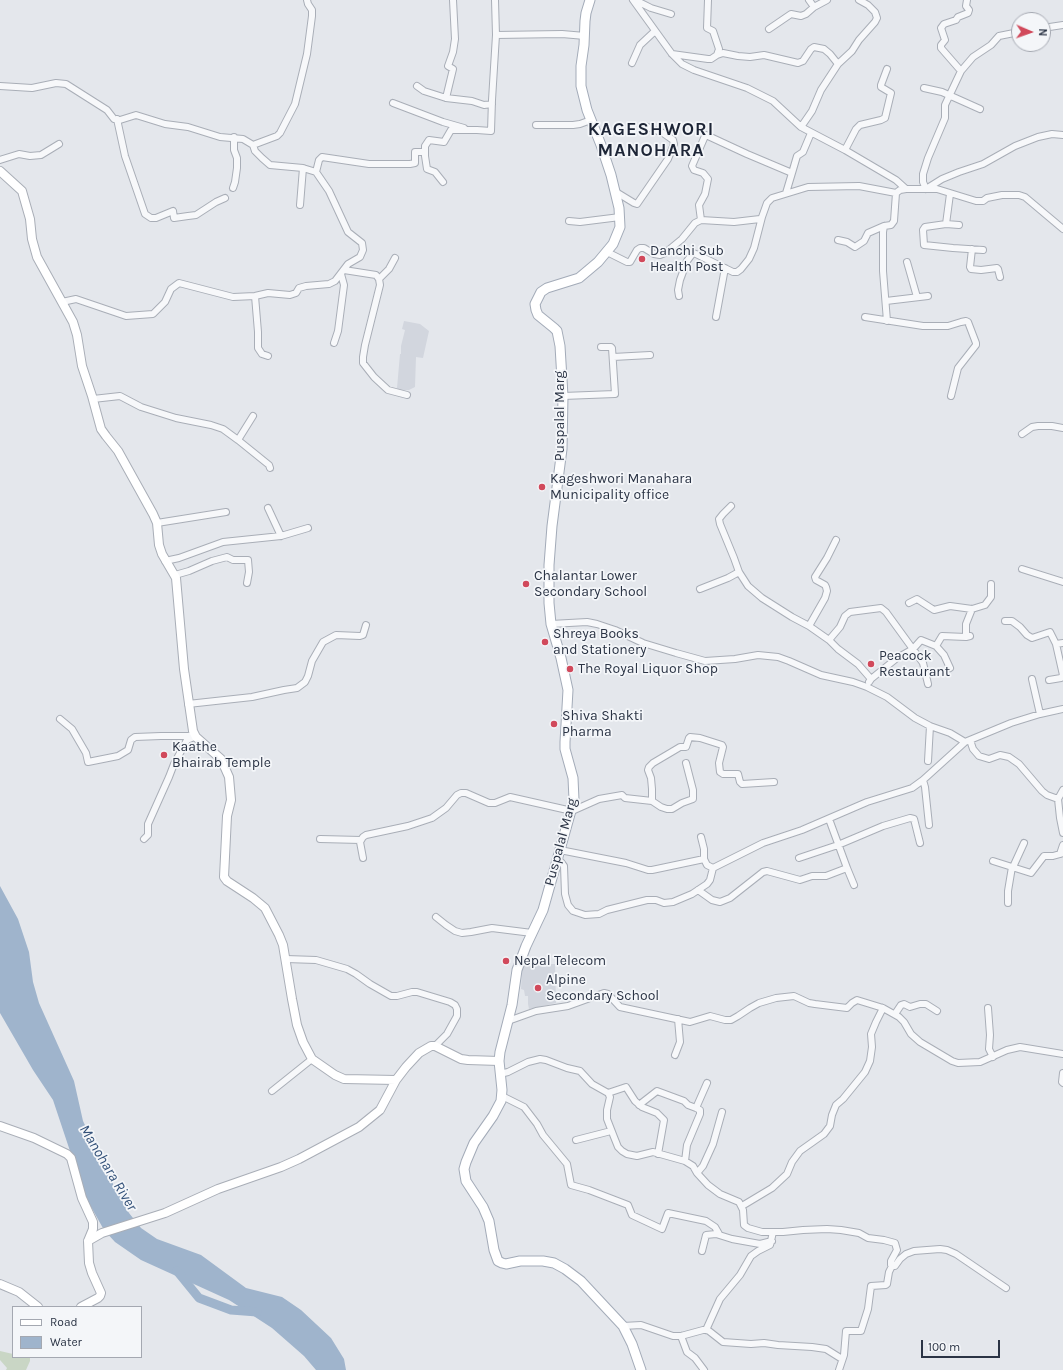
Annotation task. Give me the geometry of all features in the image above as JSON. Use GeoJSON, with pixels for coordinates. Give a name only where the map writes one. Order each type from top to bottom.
{"type":"FeatureCollection","features":[{"type":"Feature","properties":{"kind":"main road","name":"Puspalal Marg"},"geometry":{"type":"LineString","coordinates":[[590,0],[586,13],[581,66],[581,86],[583,97],[601,145],[616,192],[620,227],[617,237],[598,262],[579,278],[553,286],[541,292],[535,304],[538,316],[557,331],[560,346],[563,396],[561,455],[552,519],[549,565],[551,624],[561,658],[568,690],[565,742],[574,787],[574,800],[542,910],[517,970],[508,1021],[502,1042],[500,1061],[502,1096],[498,1109],[474,1143],[464,1169],[466,1182],[483,1207],[489,1221],[496,1257],[502,1263],[543,1261],[554,1263],[565,1269],[581,1282],[623,1326],[632,1344],[641,1370]]}},
{"type":"Feature","properties":{"kind":"street"},"geometry":{"type":"LineString","coordinates":[[253,145],[277,136],[296,104],[307,54],[312,16],[312,10],[307,0]]}},
{"type":"Feature","properties":{"kind":"street"},"geometry":{"type":"LineString","coordinates":[[446,98],[453,69],[448,66],[453,52],[455,39],[453,0]]}},
{"type":"Feature","properties":{"kind":"street"},"geometry":{"type":"LineString","coordinates":[[443,182],[435,172],[427,169],[425,152],[429,140],[444,142],[451,130],[491,132],[496,35],[494,0]]}},
{"type":"Feature","properties":{"kind":"street"},"geometry":{"type":"LineString","coordinates":[[634,0],[651,8],[671,14]]}},
{"type":"Feature","properties":{"kind":"street"},"geometry":{"type":"LineString","coordinates":[[634,0],[672,54],[682,64],[747,88],[774,101],[801,128],[845,150],[896,180],[906,189]]}},
{"type":"Feature","properties":{"kind":"street"},"geometry":{"type":"LineString","coordinates":[[708,0],[707,28],[713,32],[715,37],[719,49],[716,55]]}},
{"type":"Feature","properties":{"kind":"street"},"geometry":{"type":"LineString","coordinates":[[809,0],[814,7]]}},
{"type":"Feature","properties":{"kind":"street"},"geometry":{"type":"LineString","coordinates":[[769,28],[791,14],[804,15],[814,7],[827,0]]}},
{"type":"Feature","properties":{"kind":"street"},"geometry":{"type":"LineString","coordinates":[[801,128],[812,111],[821,90],[838,64],[852,51],[877,18],[875,12],[868,5],[859,0]]}},
{"type":"Feature","properties":{"kind":"street"},"geometry":{"type":"LineString","coordinates":[[961,71],[941,48],[941,45],[945,40],[941,28],[944,24],[956,20],[968,13],[969,10],[966,6],[967,0]]}},
{"type":"Feature","properties":{"kind":"street"},"geometry":{"type":"LineString","coordinates":[[1051,27],[1063,25]]}},
{"type":"Feature","properties":{"kind":"street"},"geometry":{"type":"LineString","coordinates":[[632,63],[640,45],[655,31]]}},
{"type":"Feature","properties":{"kind":"street"},"geometry":{"type":"LineString","coordinates":[[496,35],[562,34],[585,36]]}},
{"type":"Feature","properties":{"kind":"street"},"geometry":{"type":"LineString","coordinates":[[926,189],[923,182],[928,158],[944,118],[945,105],[961,71],[973,57],[991,45],[999,36],[1011,34]]}},
{"type":"Feature","properties":{"kind":"street"},"geometry":{"type":"LineString","coordinates":[[672,54],[708,59],[723,53],[750,57],[764,55],[801,63],[811,49],[818,47],[830,54],[838,64]]}},
{"type":"Feature","properties":{"kind":"street"},"geometry":{"type":"LineString","coordinates":[[845,150],[856,129],[860,125],[885,118],[892,93],[881,87],[887,69]]}},
{"type":"Feature","properties":{"kind":"street"},"geometry":{"type":"LineString","coordinates":[[0,86],[32,88],[56,83],[66,84],[107,110],[114,119],[120,120],[136,114],[165,124],[188,127],[220,137],[234,137],[243,139],[253,145],[255,151],[270,164],[303,168],[316,172],[329,191],[348,232],[362,243],[363,250],[360,257],[348,264],[335,281],[329,284],[299,288],[296,293],[290,295],[268,293],[255,296],[233,297],[179,283],[171,289],[165,302],[153,314],[126,316],[76,299],[62,302]]}},
{"type":"Feature","properties":{"kind":"street"},"geometry":{"type":"LineString","coordinates":[[417,86],[424,91],[446,98],[472,101],[484,105],[492,104]]}},
{"type":"Feature","properties":{"kind":"street"},"geometry":{"type":"LineString","coordinates":[[924,88],[950,95],[980,109]]}},
{"type":"Feature","properties":{"kind":"street"},"geometry":{"type":"LineString","coordinates":[[394,103],[443,122],[471,130]]}},
{"type":"Feature","properties":{"kind":"street"},"geometry":{"type":"LineString","coordinates":[[117,119],[127,163],[145,214],[152,218],[156,218],[173,211],[174,218],[196,215],[225,198]]}},
{"type":"Feature","properties":{"kind":"street"},"geometry":{"type":"LineString","coordinates":[[536,124],[573,125],[591,120]]}},
{"type":"Feature","properties":{"kind":"street"},"geometry":{"type":"LineString","coordinates":[[616,192],[637,204],[668,159],[674,144],[673,140],[663,133],[645,126]]}},
{"type":"Feature","properties":{"kind":"street"},"geometry":{"type":"LineString","coordinates":[[786,193],[797,156],[803,152],[811,133]]}},
{"type":"Feature","properties":{"kind":"street"},"geometry":{"type":"LineString","coordinates":[[701,220],[699,205],[705,194],[708,179],[703,173],[694,170],[692,166],[706,134],[747,154],[792,173]]}},
{"type":"Feature","properties":{"kind":"street"},"geometry":{"type":"LineString","coordinates":[[926,189],[942,179],[983,164],[1015,146],[1038,137],[1052,134],[1063,135]]}},
{"type":"Feature","properties":{"kind":"street"},"geometry":{"type":"LineString","coordinates":[[232,188],[235,182],[237,168],[237,158],[234,150],[234,137]]}},
{"type":"Feature","properties":{"kind":"street"},"geometry":{"type":"LineString","coordinates":[[0,160],[19,154],[36,156],[41,155],[59,144]]}},
{"type":"Feature","properties":{"kind":"street"},"geometry":{"type":"LineString","coordinates":[[316,172],[319,160],[322,157],[369,164],[410,164],[415,163],[416,152],[425,152]]}},
{"type":"Feature","properties":{"kind":"street"},"geometry":{"type":"LineString","coordinates":[[300,205],[303,168]]}},
{"type":"Feature","properties":{"kind":"street"},"geometry":{"type":"LineString","coordinates":[[0,171],[22,191],[30,219],[32,239],[37,257],[73,322],[77,335],[82,366],[101,429],[118,451],[153,514],[157,523],[159,546],[165,562],[174,575],[178,592],[180,632],[188,704],[195,736],[221,759],[229,777],[231,800],[227,816],[224,876],[227,881],[253,898],[265,908],[279,935],[286,959],[297,1025],[303,1042],[312,1059],[327,1070],[344,1079],[396,1080]]}},
{"type":"Feature","properties":{"kind":"street"},"geometry":{"type":"LineString","coordinates":[[679,296],[678,290],[680,280],[687,261],[691,255],[696,254],[733,272],[737,272],[749,260],[756,241],[762,217],[769,200],[786,193],[808,187],[859,186],[896,193],[900,190],[906,189],[938,188],[950,194],[976,201],[983,201],[987,198],[1000,197],[1002,195],[1020,195],[1025,197],[1063,229]]}},
{"type":"Feature","properties":{"kind":"street"},"geometry":{"type":"LineString","coordinates":[[838,240],[847,242],[852,247],[855,247],[864,241],[868,233],[891,224],[894,221],[896,193]]}},
{"type":"Feature","properties":{"kind":"street"},"geometry":{"type":"LineString","coordinates":[[946,224],[950,194]]}},
{"type":"Feature","properties":{"kind":"street"},"geometry":{"type":"LineString","coordinates":[[569,221],[580,222],[620,217]]}},
{"type":"Feature","properties":{"kind":"street"},"geometry":{"type":"LineString","coordinates":[[607,252],[630,262],[637,250],[640,248],[644,248],[654,254],[660,255],[665,253],[682,239],[695,223],[701,220],[734,222],[762,217]]}},
{"type":"Feature","properties":{"kind":"street"},"geometry":{"type":"LineString","coordinates":[[959,225],[946,224],[924,228],[924,245],[983,250]]}},
{"type":"Feature","properties":{"kind":"street"},"geometry":{"type":"LineString","coordinates":[[884,226],[883,271],[887,321]]}},
{"type":"Feature","properties":{"kind":"street"},"geometry":{"type":"LineString","coordinates":[[972,249],[971,269],[982,270],[996,268],[998,269],[1000,277]]}},
{"type":"Feature","properties":{"kind":"street"},"geometry":{"type":"LineString","coordinates":[[379,279],[389,269],[395,258]]}},
{"type":"Feature","properties":{"kind":"street"},"geometry":{"type":"LineString","coordinates":[[907,262],[916,297]]}},
{"type":"Feature","properties":{"kind":"street"},"geometry":{"type":"LineString","coordinates":[[716,317],[725,268]]}},
{"type":"Feature","properties":{"kind":"street"},"geometry":{"type":"LineString","coordinates":[[342,272],[376,275],[379,279],[380,285],[365,345],[363,357],[364,363],[374,377],[388,390],[407,395]]}},
{"type":"Feature","properties":{"kind":"street"},"geometry":{"type":"LineString","coordinates":[[334,342],[338,331],[344,285],[342,272]]}},
{"type":"Feature","properties":{"kind":"street"},"geometry":{"type":"LineString","coordinates":[[255,296],[258,348],[262,354],[268,356]]}},
{"type":"Feature","properties":{"kind":"street"},"geometry":{"type":"LineString","coordinates":[[886,301],[928,296]]}},
{"type":"Feature","properties":{"kind":"street"},"geometry":{"type":"LineString","coordinates":[[865,317],[923,326],[948,326],[961,322],[968,322],[976,345],[958,368],[951,396]]}},
{"type":"Feature","properties":{"kind":"street"},"geometry":{"type":"LineString","coordinates":[[563,396],[615,394],[612,347],[601,347]]}},
{"type":"Feature","properties":{"kind":"street"},"geometry":{"type":"LineString","coordinates":[[613,357],[650,355]]}},
{"type":"Feature","properties":{"kind":"street"},"geometry":{"type":"LineString","coordinates":[[93,399],[120,396],[141,407],[176,418],[223,429],[269,465],[270,468]]}},
{"type":"Feature","properties":{"kind":"street"},"geometry":{"type":"LineString","coordinates":[[238,440],[254,416]]}},
{"type":"Feature","properties":{"kind":"street"},"geometry":{"type":"LineString","coordinates":[[1022,434],[1032,427],[1038,426],[1063,428]]}},
{"type":"Feature","properties":{"kind":"street"},"geometry":{"type":"LineString","coordinates":[[731,506],[723,514],[720,519],[720,524],[739,572],[748,586],[762,598],[809,626],[829,640],[858,664],[871,679]]}},
{"type":"Feature","properties":{"kind":"street"},"geometry":{"type":"LineString","coordinates":[[268,508],[281,536]]}},
{"type":"Feature","properties":{"kind":"street"},"geometry":{"type":"LineString","coordinates":[[157,523],[226,512]]}},
{"type":"Feature","properties":{"kind":"street"},"geometry":{"type":"LineString","coordinates":[[165,562],[223,542],[281,536],[308,528]]}},
{"type":"Feature","properties":{"kind":"street"},"geometry":{"type":"LineString","coordinates":[[809,626],[825,598],[826,591],[826,587],[816,580],[815,577],[836,540]]}},
{"type":"Feature","properties":{"kind":"street"},"geometry":{"type":"LineString","coordinates":[[174,575],[227,557],[233,560],[248,560],[249,572],[247,583]]}},
{"type":"Feature","properties":{"kind":"street"},"geometry":{"type":"LineString","coordinates":[[1022,569],[1063,582]]}},
{"type":"Feature","properties":{"kind":"street"},"geometry":{"type":"LineString","coordinates":[[700,589],[739,572]]}},
{"type":"Feature","properties":{"kind":"street"},"geometry":{"type":"LineString","coordinates":[[909,603],[917,599],[934,610],[950,606],[972,609],[985,605],[991,597],[991,584]]}},
{"type":"Feature","properties":{"kind":"street"},"geometry":{"type":"LineString","coordinates":[[829,640],[840,627],[845,616],[850,612],[881,608],[886,612],[923,663],[928,684]]}},
{"type":"Feature","properties":{"kind":"street"},"geometry":{"type":"LineString","coordinates":[[936,646],[942,636],[968,636],[966,624],[972,609]]}},
{"type":"Feature","properties":{"kind":"street"},"geometry":{"type":"LineString","coordinates":[[1004,621],[1012,621],[1020,627],[1027,636],[1032,638],[1050,632],[1056,644],[1063,675],[1061,678],[1049,680]]}},
{"type":"Feature","properties":{"kind":"street"},"geometry":{"type":"LineString","coordinates":[[551,624],[587,622],[597,624],[615,630],[643,643],[705,660],[735,659],[758,655],[778,657],[820,675],[853,682],[887,697],[915,718],[930,726],[967,741],[979,756],[989,759],[1000,755],[1010,757],[1019,764],[1042,791],[1047,795],[1058,799]]}},
{"type":"Feature","properties":{"kind":"street"},"geometry":{"type":"LineString","coordinates":[[188,704],[252,697],[297,688],[305,682],[312,660],[323,642],[336,635],[363,635],[366,625]]}},
{"type":"Feature","properties":{"kind":"street"},"geometry":{"type":"LineString","coordinates":[[867,687],[871,679],[897,658],[913,649],[922,639],[936,646],[944,655],[950,668]]}},
{"type":"Feature","properties":{"kind":"street"},"geometry":{"type":"LineString","coordinates":[[1056,644],[1063,643]]}},
{"type":"Feature","properties":{"kind":"street"},"geometry":{"type":"LineString","coordinates":[[1032,679],[1040,714]]}},
{"type":"Feature","properties":{"kind":"street"},"geometry":{"type":"LineString","coordinates":[[556,861],[561,862],[564,866],[565,894],[568,905],[573,911],[585,915],[599,914],[607,910],[647,900],[674,902],[698,890],[710,880],[713,868],[763,843],[802,830],[867,802],[912,788],[967,741],[1011,723],[1040,714],[1062,711]]}},
{"type":"Feature","properties":{"kind":"street"},"geometry":{"type":"LineString","coordinates":[[60,719],[72,729],[86,753],[88,762],[118,756],[128,750],[131,740],[135,737],[195,736]]}},
{"type":"Feature","properties":{"kind":"street"},"geometry":{"type":"LineString","coordinates":[[928,762],[930,726]]}},
{"type":"Feature","properties":{"kind":"street"},"geometry":{"type":"LineString","coordinates":[[144,839],[148,835],[148,824],[174,764],[187,740],[195,736]]}},
{"type":"Feature","properties":{"kind":"street"},"geometry":{"type":"LineString","coordinates":[[652,801],[651,778],[648,770],[649,767],[652,763],[680,747],[686,747],[690,737],[700,738],[722,745],[723,747],[719,764],[720,772],[723,774],[738,774],[742,784],[774,782]]}},
{"type":"Feature","properties":{"kind":"street"},"geometry":{"type":"LineString","coordinates":[[364,858],[360,845],[361,840],[366,835],[408,826],[432,818],[446,808],[457,795],[461,793],[466,793],[489,803],[495,803],[510,797],[572,811],[611,796],[622,795],[625,798],[652,801],[661,807],[672,809],[693,799],[694,790],[686,763]]}},
{"type":"Feature","properties":{"kind":"street"},"geometry":{"type":"LineString","coordinates":[[923,780],[929,825]]}},
{"type":"Feature","properties":{"kind":"street"},"geometry":{"type":"LineString","coordinates":[[1063,790],[1058,799],[1063,833]]}},
{"type":"Feature","properties":{"kind":"street"},"geometry":{"type":"LineString","coordinates":[[829,818],[854,885]]}},
{"type":"Feature","properties":{"kind":"street"},"geometry":{"type":"LineString","coordinates":[[799,858],[838,845],[883,826],[910,818],[914,819],[920,843]]}},
{"type":"Feature","properties":{"kind":"street"},"geometry":{"type":"LineString","coordinates":[[701,837],[704,849],[704,859],[707,865],[713,868]]}},
{"type":"Feature","properties":{"kind":"street"},"geometry":{"type":"LineString","coordinates":[[320,839],[361,840]]}},
{"type":"Feature","properties":{"kind":"street"},"geometry":{"type":"LineString","coordinates":[[1008,903],[1008,891],[1013,867],[1024,843]]}},
{"type":"Feature","properties":{"kind":"street"},"geometry":{"type":"LineString","coordinates":[[993,861],[1032,873],[1044,856],[1053,856],[1061,853],[1063,845]]}},
{"type":"Feature","properties":{"kind":"street"},"geometry":{"type":"LineString","coordinates":[[560,850],[626,863],[648,870],[704,859]]}},
{"type":"Feature","properties":{"kind":"street"},"geometry":{"type":"LineString","coordinates":[[698,890],[712,900],[720,902],[730,898],[766,871],[800,880],[812,876],[826,876],[847,868]]}},
{"type":"Feature","properties":{"kind":"street"},"geometry":{"type":"LineString","coordinates":[[436,917],[455,931],[462,933],[492,928],[532,933]]}},
{"type":"Feature","properties":{"kind":"street"},"geometry":{"type":"LineString","coordinates":[[88,1241],[102,1233],[167,1212],[218,1189],[299,1159],[359,1127],[380,1110],[396,1080],[406,1067],[419,1053],[431,1046],[435,1046],[447,1034],[457,1016],[457,1009],[455,1005],[450,1002],[417,992],[391,996],[348,969],[316,960],[286,959]]}},
{"type":"Feature","properties":{"kind":"street"},"geometry":{"type":"LineString","coordinates":[[508,1021],[536,1011],[568,1006],[604,993],[608,994],[620,1007],[690,1022],[710,1016],[731,1020],[759,1004],[776,998],[794,996],[809,1003],[815,1004],[847,1008],[857,1000],[883,1008],[895,1014],[904,1022],[915,1039],[952,1061],[973,1063],[980,1062],[1007,1050],[1020,1047],[1063,1054]]}},
{"type":"Feature","properties":{"kind":"street"},"geometry":{"type":"LineString","coordinates":[[895,1014],[901,1005],[904,1004],[910,1007],[926,1004],[937,1011]]}},
{"type":"Feature","properties":{"kind":"street"},"geometry":{"type":"LineString","coordinates":[[742,1206],[772,1188],[787,1174],[792,1162],[800,1151],[824,1134],[830,1126],[832,1114],[836,1105],[844,1099],[865,1072],[870,1061],[872,1047],[871,1034],[883,1008]]}},
{"type":"Feature","properties":{"kind":"street"},"geometry":{"type":"LineString","coordinates":[[988,1008],[990,1035],[989,1049],[993,1057]]}},
{"type":"Feature","properties":{"kind":"street"},"geometry":{"type":"LineString","coordinates":[[675,1055],[680,1042],[678,1019]]}},
{"type":"Feature","properties":{"kind":"street"},"geometry":{"type":"LineString","coordinates":[[435,1046],[461,1059],[500,1061]]}},
{"type":"Feature","properties":{"kind":"street"},"geometry":{"type":"LineString","coordinates":[[272,1091],[312,1059]]}},
{"type":"Feature","properties":{"kind":"street"},"geometry":{"type":"LineString","coordinates":[[500,1074],[508,1072],[528,1062],[540,1059],[580,1071],[592,1084],[608,1093],[610,1097],[607,1110],[608,1119],[611,1131],[618,1147],[627,1154],[637,1156],[650,1152],[685,1161],[692,1166],[697,1174],[720,1194],[739,1202],[743,1210],[744,1225],[748,1228],[762,1232],[841,1230],[859,1232],[873,1239],[891,1241],[894,1243],[897,1250],[891,1261],[892,1266],[889,1272],[888,1284],[870,1286],[867,1311],[861,1331],[846,1331],[840,1370]]}},
{"type":"Feature","properties":{"kind":"street"},"geometry":{"type":"LineString","coordinates":[[1063,1073],[1063,1083]]}},
{"type":"Feature","properties":{"kind":"street"},"geometry":{"type":"LineString","coordinates":[[696,1108],[707,1083]]}},
{"type":"Feature","properties":{"kind":"street"},"geometry":{"type":"LineString","coordinates":[[608,1093],[626,1087],[639,1105],[657,1113],[664,1120],[658,1154]]}},
{"type":"Feature","properties":{"kind":"street"},"geometry":{"type":"LineString","coordinates":[[639,1105],[657,1091],[684,1101],[688,1105],[700,1110],[700,1114],[687,1145],[685,1161]]}},
{"type":"Feature","properties":{"kind":"street"},"geometry":{"type":"LineString","coordinates":[[502,1096],[524,1107],[567,1164],[571,1185],[589,1190],[628,1205],[632,1215],[662,1229],[668,1213],[706,1221],[715,1227],[719,1234]]}},
{"type":"Feature","properties":{"kind":"street"},"geometry":{"type":"LineString","coordinates":[[697,1174],[703,1166],[712,1144],[722,1112]]}},
{"type":"Feature","properties":{"kind":"street"},"geometry":{"type":"LineString","coordinates":[[0,1126],[34,1138],[67,1154],[71,1158],[82,1198],[93,1222],[93,1229],[88,1241],[89,1263],[100,1293],[98,1298],[83,1306]]}},
{"type":"Feature","properties":{"kind":"street"},"geometry":{"type":"LineString","coordinates":[[576,1140],[611,1131]]}},
{"type":"Feature","properties":{"kind":"street"},"geometry":{"type":"LineString","coordinates":[[706,1330],[720,1299],[740,1275],[751,1256],[758,1251],[769,1247],[772,1241],[773,1232]]}},
{"type":"Feature","properties":{"kind":"street"},"geometry":{"type":"LineString","coordinates":[[702,1251],[706,1235],[719,1234],[732,1239],[760,1244],[772,1241]]}},
{"type":"Feature","properties":{"kind":"street"},"geometry":{"type":"LineString","coordinates":[[892,1266],[895,1266],[906,1254],[914,1251],[940,1249],[947,1250],[956,1254],[1006,1288]]}},
{"type":"Feature","properties":{"kind":"street"},"geometry":{"type":"LineString","coordinates":[[0,1284],[19,1292],[37,1306]]}},
{"type":"Feature","properties":{"kind":"street"},"geometry":{"type":"LineString","coordinates":[[623,1326],[641,1326],[673,1336],[681,1336],[706,1330],[723,1342],[751,1344],[764,1343],[812,1347],[826,1349],[842,1359]]}},
{"type":"Feature","properties":{"kind":"street"},"geometry":{"type":"LineString","coordinates":[[681,1336],[687,1352],[695,1358],[704,1370]]}},
{"type":"Feature","properties":{"kind":"shaded area"},"geometry":{"type":"Polygon","coordinates":[[[404,321],[420,324],[429,331],[423,358],[416,357],[415,387],[409,390],[399,390],[397,388],[401,346],[405,330],[402,329],[404,321]]]}},
{"type":"Feature","properties":{"kind":"shaded area","name":"Alpine Secondary School"},"geometry":{"type":"Polygon","coordinates":[[[524,964],[555,964],[556,1003],[529,1009],[528,996],[525,996],[524,990],[521,989],[522,970],[524,964]]]}},
{"type":"Feature","properties":{"kind":"green space"},"geometry":{"type":"Polygon","coordinates":[[[0,1351],[12,1354],[12,1358],[30,1358],[26,1370],[6,1370],[7,1368],[0,1360],[0,1351]]]}},
{"type":"Feature","properties":{"kind":"water"},"geometry":{"type":"Polygon","coordinates":[[[0,886],[18,919],[29,952],[33,982],[39,1003],[74,1081],[83,1121],[114,1186],[129,1213],[141,1228],[157,1239],[201,1255],[246,1288],[282,1297],[301,1310],[331,1338],[344,1359],[346,1370],[316,1370],[304,1356],[272,1328],[229,1300],[141,1260],[115,1242],[104,1230],[85,1196],[53,1100],[33,1070],[0,1013],[0,886]]]}},
{"type":"Feature","properties":{"kind":"waterway","name":"Manohara River"},"geometry":{"type":"LineString","coordinates":[[177,1271],[199,1298],[231,1310],[257,1312]]}},
{"type":"Feature","properties":{"kind":"place","name":"Danchi Sub Health Post"},"geometry":{"type":"Point","coordinates":[642,259]}},
{"type":"Feature","properties":{"kind":"place","name":"Kageshwori Manahara Municipality office"},"geometry":{"type":"Point","coordinates":[542,487]}},
{"type":"Feature","properties":{"kind":"place","name":"Chalantar Lower Secondary School"},"geometry":{"type":"Point","coordinates":[526,584]}},
{"type":"Feature","properties":{"kind":"place","name":"Shreya Books and Stationery"},"geometry":{"type":"Point","coordinates":[545,642]}},
{"type":"Feature","properties":{"kind":"place","name":"Peacock Restaurant"},"geometry":{"type":"Point","coordinates":[871,664]}},
{"type":"Feature","properties":{"kind":"place","name":"The Royal Liquor Shop"},"geometry":{"type":"Point","coordinates":[570,669]}},
{"type":"Feature","properties":{"kind":"place","name":"Shiva Shakti Pharma"},"geometry":{"type":"Point","coordinates":[554,724]}},
{"type":"Feature","properties":{"kind":"place","name":"Kaathe Bhairab Temple"},"geometry":{"type":"Point","coordinates":[164,755]}},
{"type":"Feature","properties":{"kind":"place","name":"Nepal Telecom"},"geometry":{"type":"Point","coordinates":[506,961]}},
{"type":"Feature","properties":{"kind":"place","name":"Alpine Secondary School"},"geometry":{"type":"Point","coordinates":[538,988]}},
{"type":"Feature","properties":{"kind":"district","name":"KAGESHWORI MANOHARA"},"geometry":{"type":"Point","coordinates":[651,140]}}]}
